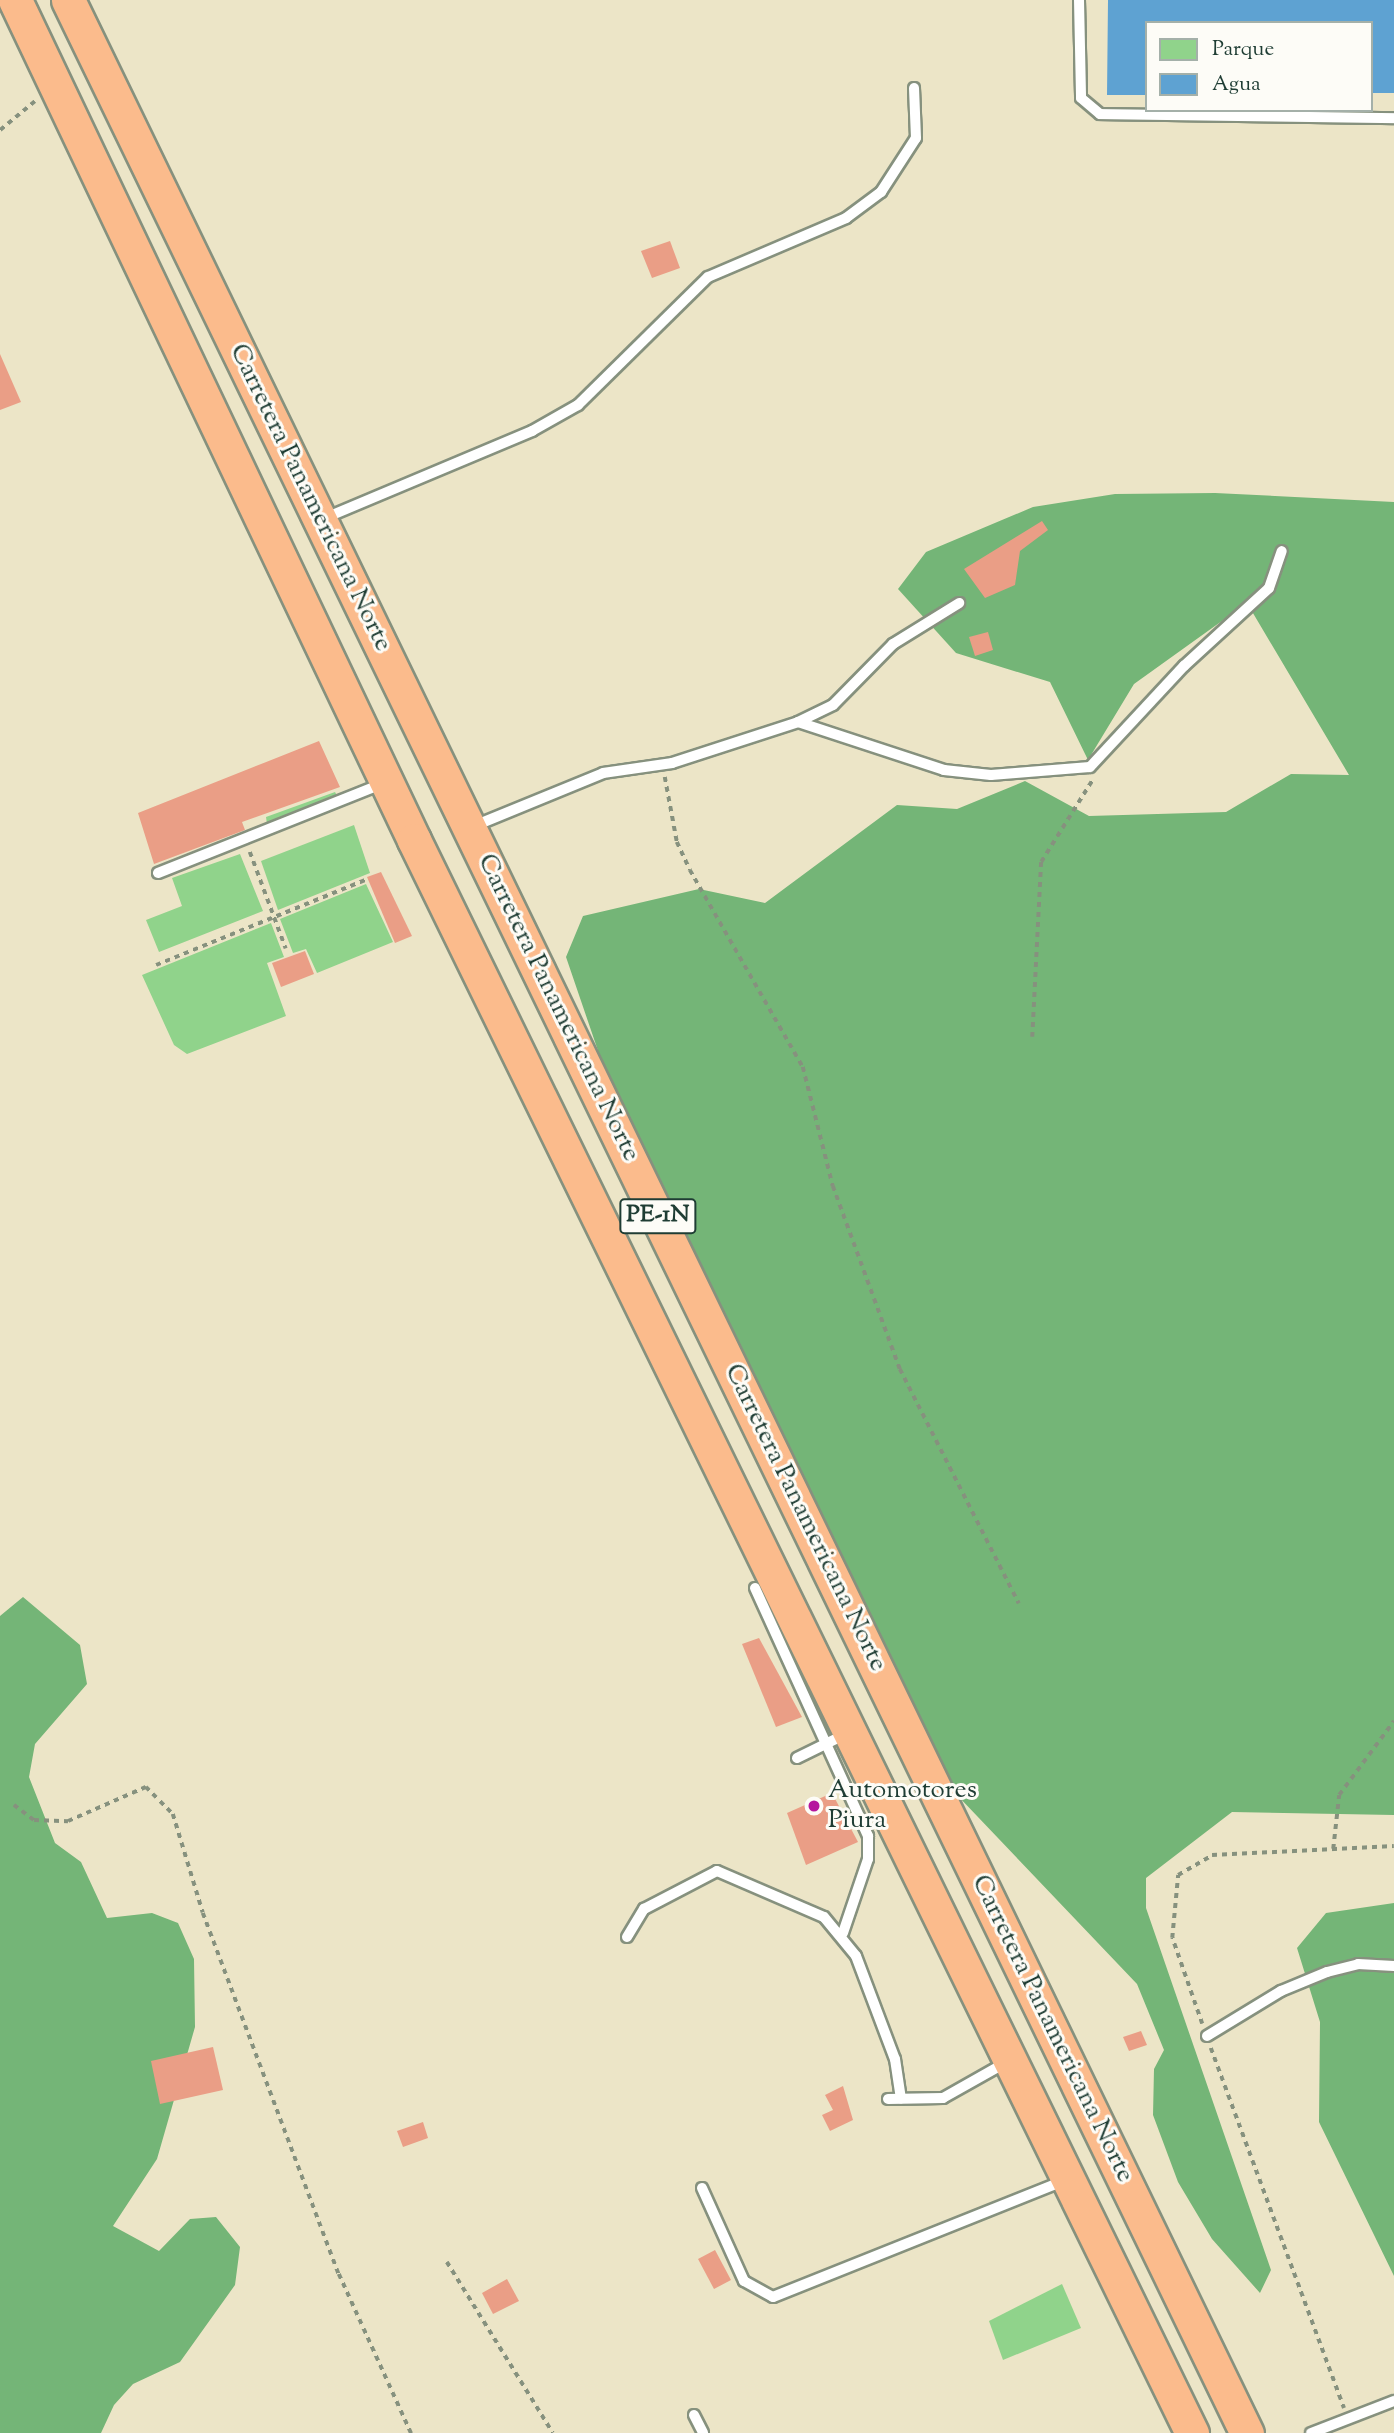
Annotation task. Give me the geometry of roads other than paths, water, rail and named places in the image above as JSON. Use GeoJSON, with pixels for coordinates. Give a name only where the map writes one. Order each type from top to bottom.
{"type":"FeatureCollection","features":[{"type":"Feature","properties":{"kind":"highway","name":"Carretera Panamericana Norte"},"geometry":{"type":"LineString","coordinates":[[15,0],[839,1738],[1010,2060],[1192,2433]]}},
{"type":"Feature","properties":{"kind":"highway","name":"Carretera Panamericana Norte"},"geometry":{"type":"LineString","coordinates":[[68,0],[1247,2433]]}},
{"type":"Feature","properties":{"kind":"lane"},"geometry":{"type":"LineString","coordinates":[[1079,0],[1081,98],[1100,114],[1394,118]]}},
{"type":"Feature","properties":{"kind":"lane"},"geometry":{"type":"LineString","coordinates":[[320,520],[532,431],[578,405],[708,277],[846,218],[881,192],[916,138],[914,88]]}},
{"type":"Feature","properties":{"kind":"lane"},"geometry":{"type":"LineString","coordinates":[[798,723],[944,770],[991,775],[1090,767],[1184,666],[1269,588],[1282,551]]}},
{"type":"Feature","properties":{"kind":"lane"},"geometry":{"type":"LineString","coordinates":[[471,828],[603,773],[663,764],[798,723],[834,705],[893,644],[959,603]]}},
{"type":"Feature","properties":{"kind":"lane"},"geometry":{"type":"LineString","coordinates":[[158,873],[386,782]]}},
{"type":"Feature","properties":{"kind":"lane"},"geometry":{"type":"LineString","coordinates":[[755,1588],[839,1738],[868,1836],[869,1859],[843,1933]]}},
{"type":"Feature","properties":{"kind":"lane"},"geometry":{"type":"LineString","coordinates":[[797,1758],[839,1738]]}},
{"type":"Feature","properties":{"kind":"lane"},"geometry":{"type":"LineString","coordinates":[[627,1937],[644,1909],[716,1871],[824,1917],[843,1933],[887,2033],[901,2099]]}},
{"type":"Feature","properties":{"kind":"lane"},"geometry":{"type":"LineString","coordinates":[[1207,2036],[1281,1991],[1327,1972],[1358,1964],[1394,1966]]}},
{"type":"Feature","properties":{"kind":"lane"},"geometry":{"type":"LineString","coordinates":[[888,2099],[954,2094],[1010,2060]]}},
{"type":"Feature","properties":{"kind":"lane"},"geometry":{"type":"LineString","coordinates":[[702,2188],[744,2281],[773,2297],[1068,2179]]}},
{"type":"Feature","properties":{"kind":"lane"},"geometry":{"type":"LineString","coordinates":[[1311,2433],[1394,2401]]}},
{"type":"Feature","properties":{"kind":"lane"},"geometry":{"type":"LineString","coordinates":[[694,2415],[703,2433]]}},
{"type":"Feature","properties":{"kind":"water"},"geometry":{"type":"Polygon","coordinates":[[[1108,0],[1394,0],[1394,93],[1373,93],[1373,21],[1146,21],[1146,95],[1107,95],[1108,0]]]}},
{"type":"Feature","properties":{"kind":"place","name":"Automotores Piura"},"geometry":{"type":"Point","coordinates":[814,1806]}}]}
